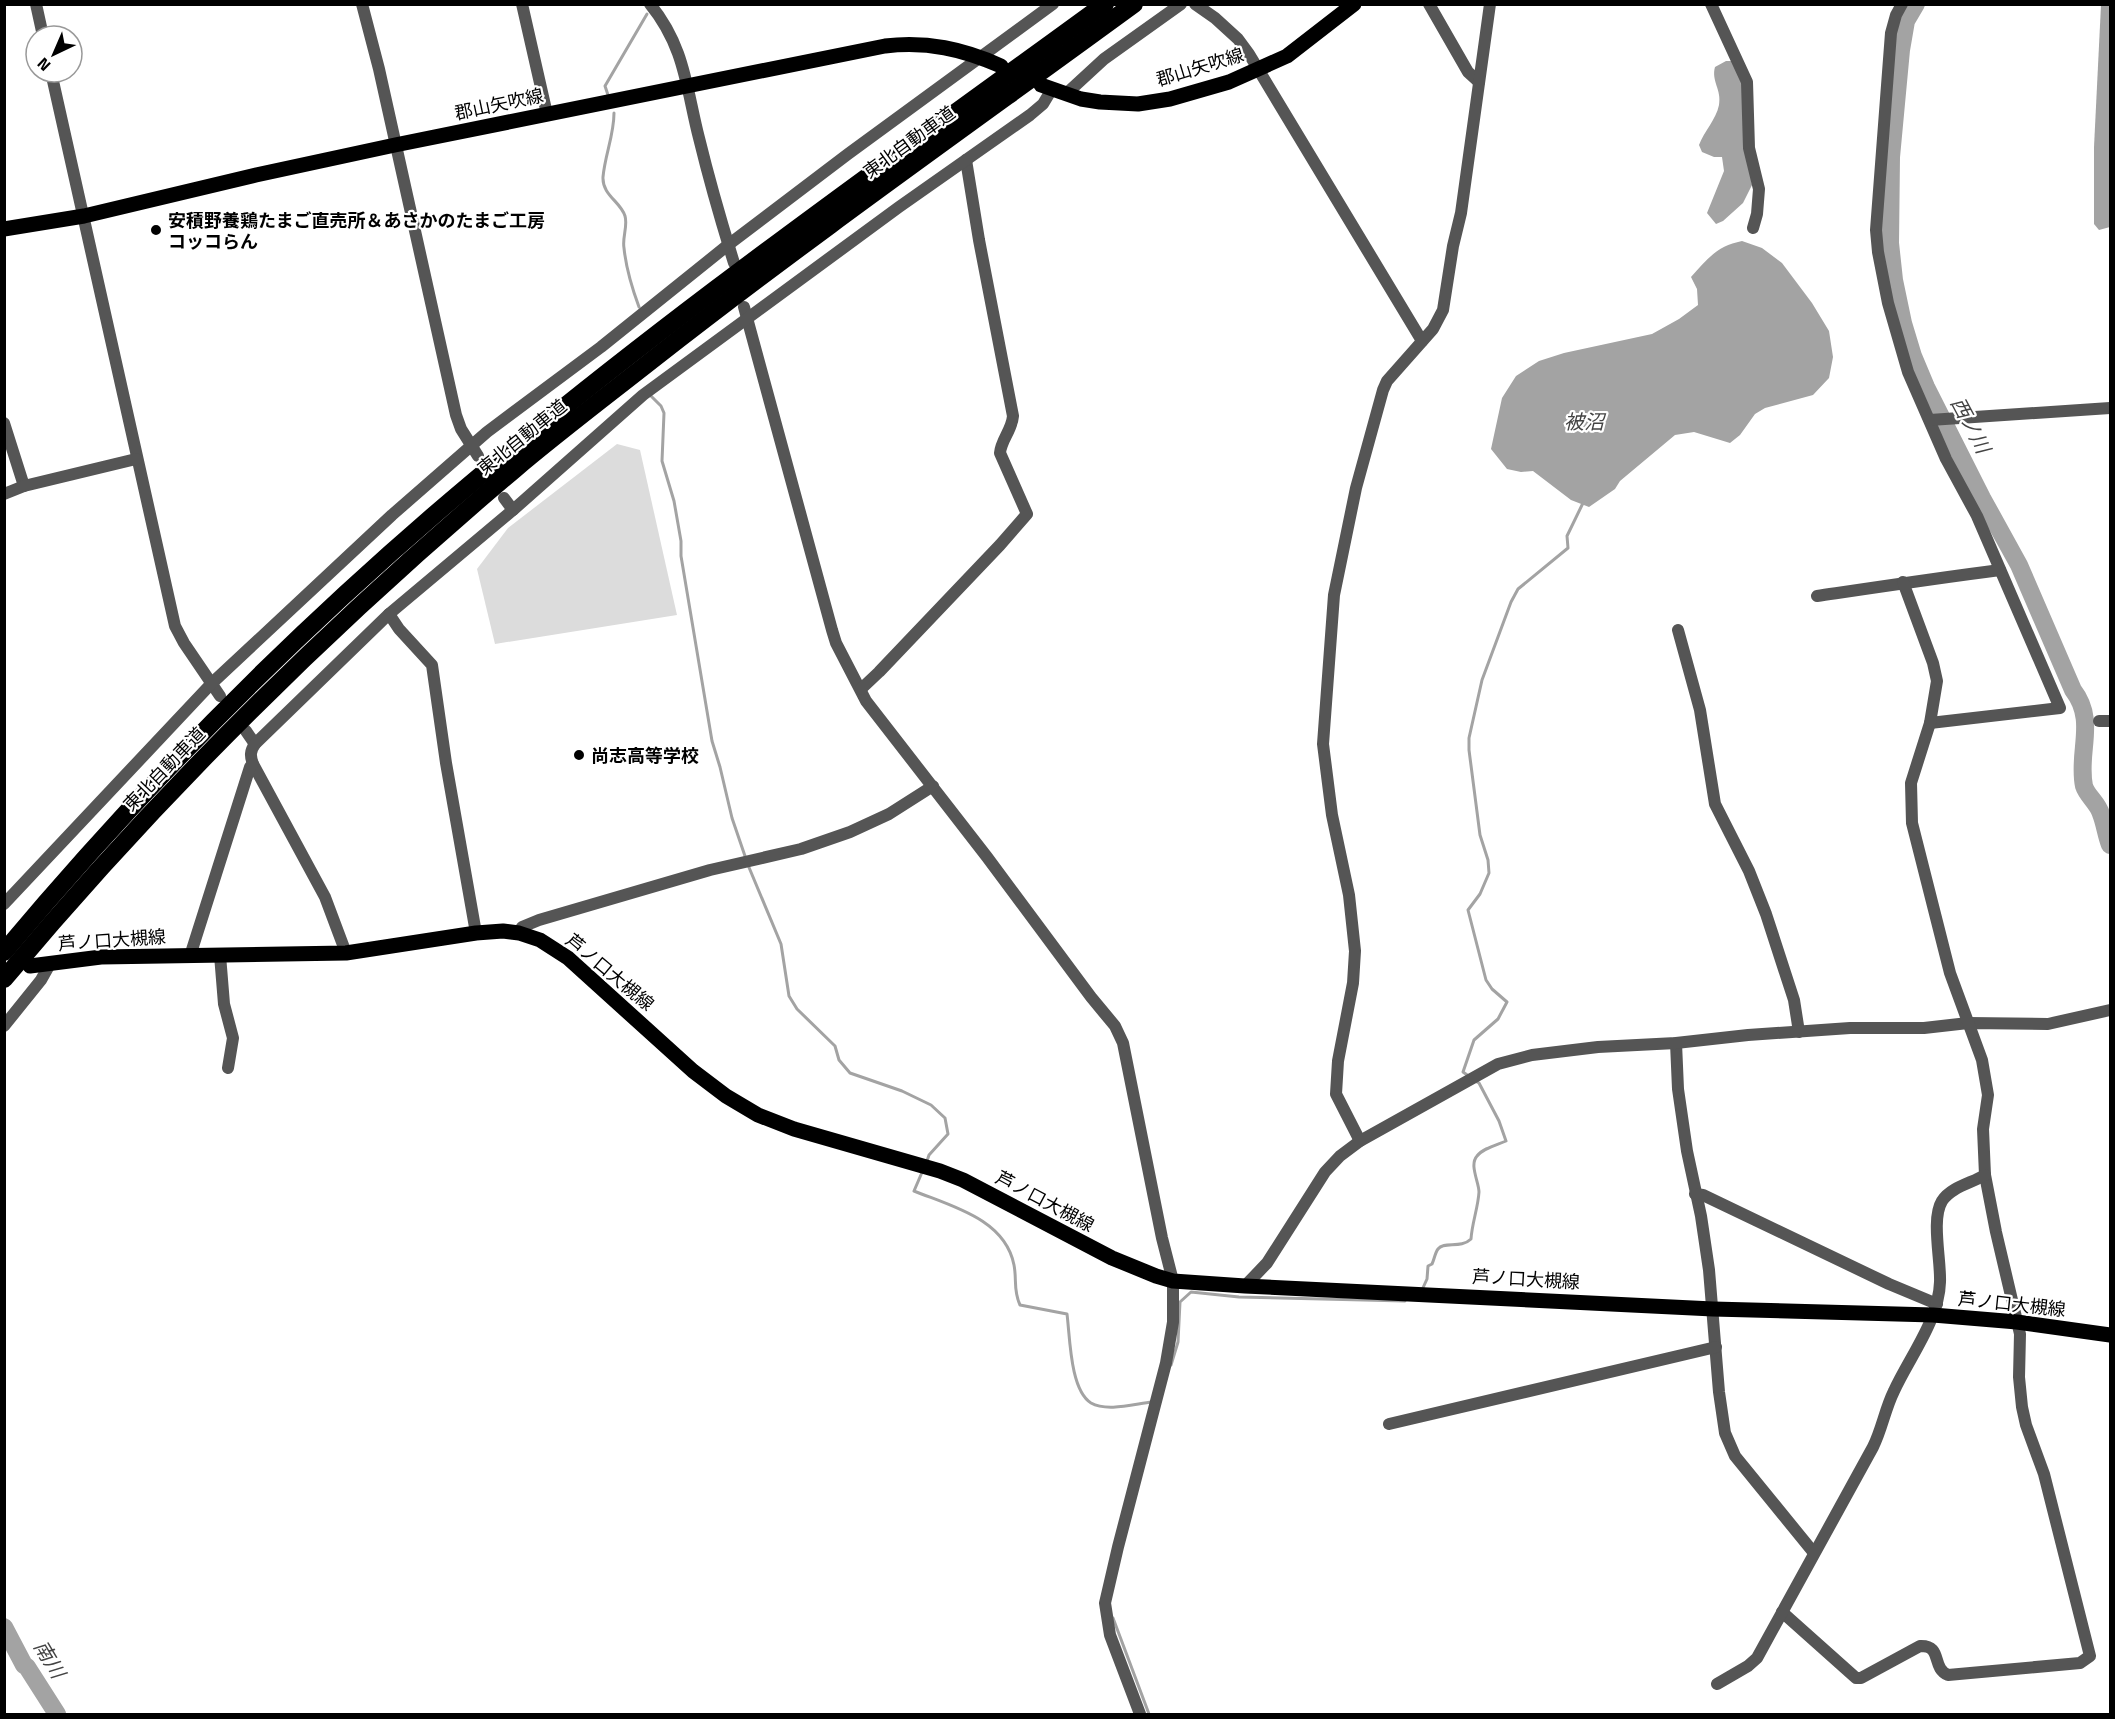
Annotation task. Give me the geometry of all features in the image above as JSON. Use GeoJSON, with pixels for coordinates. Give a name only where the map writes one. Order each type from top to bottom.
{"type":"FeatureCollection","features":[{"type":"Feature","properties":{"kind":"highway","name":"東北自動車道"},"geometry":{"type":"LineString","coordinates":[[4,952],[89,855],[234,702],[342,597],[440,510],[578,396],[706,297],[1105,4]]}},
{"type":"Feature","properties":{"kind":"highway","name":"東北自動車道"},"geometry":{"type":"LineString","coordinates":[[4,979],[109,858],[244,715],[354,610],[452,523],[588,410],[751,283],[1134,4]]}},
{"type":"Feature","properties":{"kind":"main road","name":"郡山矢吹線"},"geometry":{"type":"LineString","coordinates":[[1053,89],[1100,102],[1138,104],[1215,86],[1287,56],[1354,4]]}},
{"type":"Feature","properties":{"kind":"main road","name":"郡山矢吹線"},"geometry":{"type":"LineString","coordinates":[[4,229],[84,216],[395,145],[898,45],[942,46],[981,57],[1001,66]]}},
{"type":"Feature","properties":{"kind":"main road","name":"芦ノ口大槻線"},"geometry":{"type":"LineString","coordinates":[[30,966],[101,957],[346,953],[476,933],[503,931],[519,933],[540,940],[568,958],[693,1071],[726,1096],[758,1115],[794,1129],[940,1171],[963,1180],[1112,1258],[1173,1281],[1713,1309],[1935,1309],[2110,1335]]}},
{"type":"Feature","properties":{"kind":"street"},"geometry":{"type":"LineString","coordinates":[[36,4],[40,24]]}},
{"type":"Feature","properties":{"kind":"street"},"geometry":{"type":"LineString","coordinates":[[362,4],[379,69],[456,415],[461,429],[475,451]]}},
{"type":"Feature","properties":{"kind":"street"},"geometry":{"type":"LineString","coordinates":[[522,4],[547,114]]}},
{"type":"Feature","properties":{"kind":"street"},"geometry":{"type":"LineString","coordinates":[[4,904],[211,684],[392,515],[475,451],[487,432],[647,311],[728,245],[1053,4]]}},
{"type":"Feature","properties":{"kind":"street"},"geometry":{"type":"LineString","coordinates":[[346,953],[325,897],[253,764],[250,756],[255,744],[389,614],[513,510],[643,395],[746,313],[1030,115],[1043,104],[1053,89],[1104,59],[1181,4]]}},
{"type":"Feature","properties":{"kind":"street"},"geometry":{"type":"LineString","coordinates":[[1195,4],[1238,39],[1249,54],[1422,341]]}},
{"type":"Feature","properties":{"kind":"street"},"geometry":{"type":"LineString","coordinates":[[1429,4],[1468,72],[1479,82]]}},
{"type":"Feature","properties":{"kind":"street"},"geometry":{"type":"LineString","coordinates":[[1360,1141],[1335,1094],[1338,1061],[1353,983],[1355,951],[1349,895],[1329,799],[1323,744],[1334,595],[1356,488],[1377,407],[1387,381],[1433,329],[1443,310],[1453,246],[1461,213],[1490,4]]}},
{"type":"Feature","properties":{"kind":"street"},"geometry":{"type":"LineString","coordinates":[[1711,4],[1747,82],[1749,148],[1759,189],[1757,214],[1753,228]]}},
{"type":"Feature","properties":{"kind":"street"},"geometry":{"type":"LineString","coordinates":[[1902,4],[1891,33],[1876,230],[1882,276],[1908,372],[1946,459],[1977,516],[2060,708],[1929,723]]}},
{"type":"Feature","properties":{"kind":"street"},"geometry":{"type":"LineString","coordinates":[[656,7],[678,49],[699,137],[734,263]]}},
{"type":"Feature","properties":{"kind":"street"},"geometry":{"type":"LineString","coordinates":[[54,84],[175,626],[220,696]]}},
{"type":"Feature","properties":{"kind":"street"},"geometry":{"type":"LineString","coordinates":[[861,688],[952,596],[1027,514],[1000,453],[1013,416],[966,160]]}},
{"type":"Feature","properties":{"kind":"street"},"geometry":{"type":"LineString","coordinates":[[746,313],[837,644],[866,700],[1115,1026],[1123,1043],[1162,1238],[1173,1281],[1172,1332],[1105,1603],[1110,1635],[1140,1714]]}},
{"type":"Feature","properties":{"kind":"street"},"geometry":{"type":"LineString","coordinates":[[1930,420],[2110,408]]}},
{"type":"Feature","properties":{"kind":"street"},"geometry":{"type":"LineString","coordinates":[[4,423],[24,486]]}},
{"type":"Feature","properties":{"kind":"street"},"geometry":{"type":"LineString","coordinates":[[4,494],[24,486],[136,459]]}},
{"type":"Feature","properties":{"kind":"street"},"geometry":{"type":"LineString","coordinates":[[504,498],[513,510]]}},
{"type":"Feature","properties":{"kind":"street"},"geometry":{"type":"LineString","coordinates":[[1817,596],[2000,570]]}},
{"type":"Feature","properties":{"kind":"street"},"geometry":{"type":"LineString","coordinates":[[1782,1612],[1856,1678],[1861,1678],[1920,1646],[1928,1646],[1933,1650],[1941,1670],[1948,1675],[2080,1663],[2090,1656],[2044,1474],[2026,1425],[2022,1407],[2019,1377],[2020,1334],[1985,1175],[1983,1129],[1988,1095],[1982,1060],[1944,950],[1912,824],[1911,783],[1929,723],[1936,690],[1935,672],[1904,582]]}},
{"type":"Feature","properties":{"kind":"street"},"geometry":{"type":"LineString","coordinates":[[389,614],[399,629],[432,665],[446,763],[476,933]]}},
{"type":"Feature","properties":{"kind":"street"},"geometry":{"type":"LineString","coordinates":[[1678,630],[1700,710],[1715,804],[1749,871],[1766,914],[1794,1000],[1799,1032]]}},
{"type":"Feature","properties":{"kind":"street"},"geometry":{"type":"LineString","coordinates":[[246,731],[255,744]]}},
{"type":"Feature","properties":{"kind":"street"},"geometry":{"type":"LineString","coordinates":[[190,956],[249,767],[253,764]]}},
{"type":"Feature","properties":{"kind":"street"},"geometry":{"type":"LineString","coordinates":[[519,933],[522,927],[539,920],[698,873],[778,856],[822,842],[889,814],[933,786]]}},
{"type":"Feature","properties":{"kind":"street"},"geometry":{"type":"LineString","coordinates":[[220,955],[224,1004],[233,1038],[228,1068]]}},
{"type":"Feature","properties":{"kind":"street"},"geometry":{"type":"LineString","coordinates":[[4,1026],[41,980],[50,964]]}},
{"type":"Feature","properties":{"kind":"street"},"geometry":{"type":"LineString","coordinates":[[1245,1286],[1267,1263],[1325,1172],[1340,1156],[1360,1141],[1498,1064],[1532,1055],[1560,1051],[1676,1043],[1748,1035],[1874,1027],[1923,1028],[1968,1023],[2048,1024],[2110,1010]]}},
{"type":"Feature","properties":{"kind":"street"},"geometry":{"type":"LineString","coordinates":[[1676,1043],[1678,1089],[1695,1194],[1701,1216],[1713,1309],[1722,1420],[1729,1445],[1735,1456],[1814,1553]]}},
{"type":"Feature","properties":{"kind":"street"},"geometry":{"type":"LineString","coordinates":[[1717,1684],[1748,1666],[1756,1658],[1873,1447],[1893,1393],[1935,1309],[1940,1284],[1938,1220],[1940,1206],[1950,1192],[1985,1175]]}},
{"type":"Feature","properties":{"kind":"street"},"geometry":{"type":"LineString","coordinates":[[1695,1194],[1898,1288],[1935,1309]]}},
{"type":"Feature","properties":{"kind":"street"},"geometry":{"type":"LineString","coordinates":[[1389,1424],[1716,1347]]}},
{"type":"Feature","properties":{"kind":"shaded area"},"geometry":{"type":"Polygon","coordinates":[[[617,444],[640,450],[677,615],[495,644],[477,569],[508,528],[617,444]]]}},
{"type":"Feature","properties":{"kind":"water"},"geometry":{"type":"Polygon","coordinates":[[[2101,5],[2110,5],[2110,227],[2099,230],[2094,224],[2094,147],[2101,5]]]}},
{"type":"Feature","properties":{"kind":"water"},"geometry":{"type":"Polygon","coordinates":[[[1726,61],[1734,61],[1742,74],[1752,185],[1743,203],[1723,221],[1716,224],[1707,213],[1724,171],[1722,157],[1714,157],[1702,152],[1699,145],[1719,105],[1720,100],[1714,77],[1715,67],[1726,61]]]}},
{"type":"Feature","properties":{"kind":"water","name":"被沼"},"geometry":{"type":"Polygon","coordinates":[[[1742,241],[1762,248],[1782,263],[1812,303],[1829,331],[1833,357],[1829,378],[1813,395],[1765,408],[1755,414],[1740,435],[1730,443],[1694,432],[1675,435],[1620,481],[1615,489],[1589,507],[1571,500],[1533,471],[1521,472],[1507,469],[1491,449],[1502,398],[1516,376],[1539,361],[1564,353],[1652,334],[1679,319],[1698,305],[1697,289],[1691,277],[1719,250],[1742,241]]]}},
{"type":"Feature","properties":{"kind":"waterway","name":"西ノ川"},"geometry":{"type":"LineString","coordinates":[[1916,4],[1906,21],[1901,50],[1891,157],[1890,243],[1894,280],[1903,323],[1926,387],[2019,565],[2080,702],[2085,725],[2084,786],[2100,810],[2110,845]]}},
{"type":"Feature","properties":{"kind":"waterway"},"geometry":{"type":"LineString","coordinates":[[608,95],[605,86],[647,14]]}},
{"type":"Feature","properties":{"kind":"waterway"},"geometry":{"type":"LineString","coordinates":[[614,113],[603,183],[608,194],[625,216],[625,255],[639,307]]}},
{"type":"Feature","properties":{"kind":"waterway"},"geometry":{"type":"LineString","coordinates":[[651,396],[661,406],[664,413],[662,461],[674,501],[712,741],[732,818],[746,859]]}},
{"type":"Feature","properties":{"kind":"waterway"},"geometry":{"type":"LineString","coordinates":[[1470,1077],[1463,1072],[1474,1040],[1498,1019],[1507,1002],[1492,989],[1486,980],[1468,910],[1480,894],[1489,873],[1488,860],[1480,835],[1469,738],[1482,680],[1511,602],[1518,589],[1568,548],[1567,536],[1583,503]]}},
{"type":"Feature","properties":{"kind":"waterway"},"geometry":{"type":"LineString","coordinates":[[748,865],[781,944],[789,996],[797,1009],[835,1046],[839,1060],[850,1073],[902,1091],[931,1105],[945,1118],[948,1134],[929,1155],[927,1161]]}},
{"type":"Feature","properties":{"kind":"waterway"},"geometry":{"type":"LineString","coordinates":[[1422,1290],[1427,1279],[1428,1266],[1432,1264],[1438,1249],[1444,1245],[1462,1244],[1471,1239],[1479,1192],[1474,1169],[1477,1156],[1490,1147],[1506,1141],[1499,1121],[1479,1083],[1475,1081]]}},
{"type":"Feature","properties":{"kind":"waterway"},"geometry":{"type":"LineString","coordinates":[[923,1170],[914,1191],[975,1216],[1000,1236],[1009,1249],[1014,1265],[1020,1305],[1067,1314],[1072,1362],[1084,1396],[1091,1403],[1105,1407],[1152,1402]]}},
{"type":"Feature","properties":{"kind":"waterway"},"geometry":{"type":"LineString","coordinates":[[1171,1365],[1178,1342],[1180,1302],[1191,1292],[1239,1297],[1405,1301]]}},
{"type":"Feature","properties":{"kind":"waterway"},"geometry":{"type":"LineString","coordinates":[[1113,1618],[1149,1714]]}},
{"type":"Feature","properties":{"kind":"waterway","name":"南川"},"geometry":{"type":"LineString","coordinates":[[4,1627],[24,1665],[57,1714]]}},
{"type":"Feature","properties":{"kind":"place","name":"安積野養鶏たまご直売所＆あさかのたまご工房 コッコらん"},"geometry":{"type":"Point","coordinates":[156,230]}},
{"type":"Feature","properties":{"kind":"place","name":"尚志高等学校"},"geometry":{"type":"Point","coordinates":[579,755]}}]}
